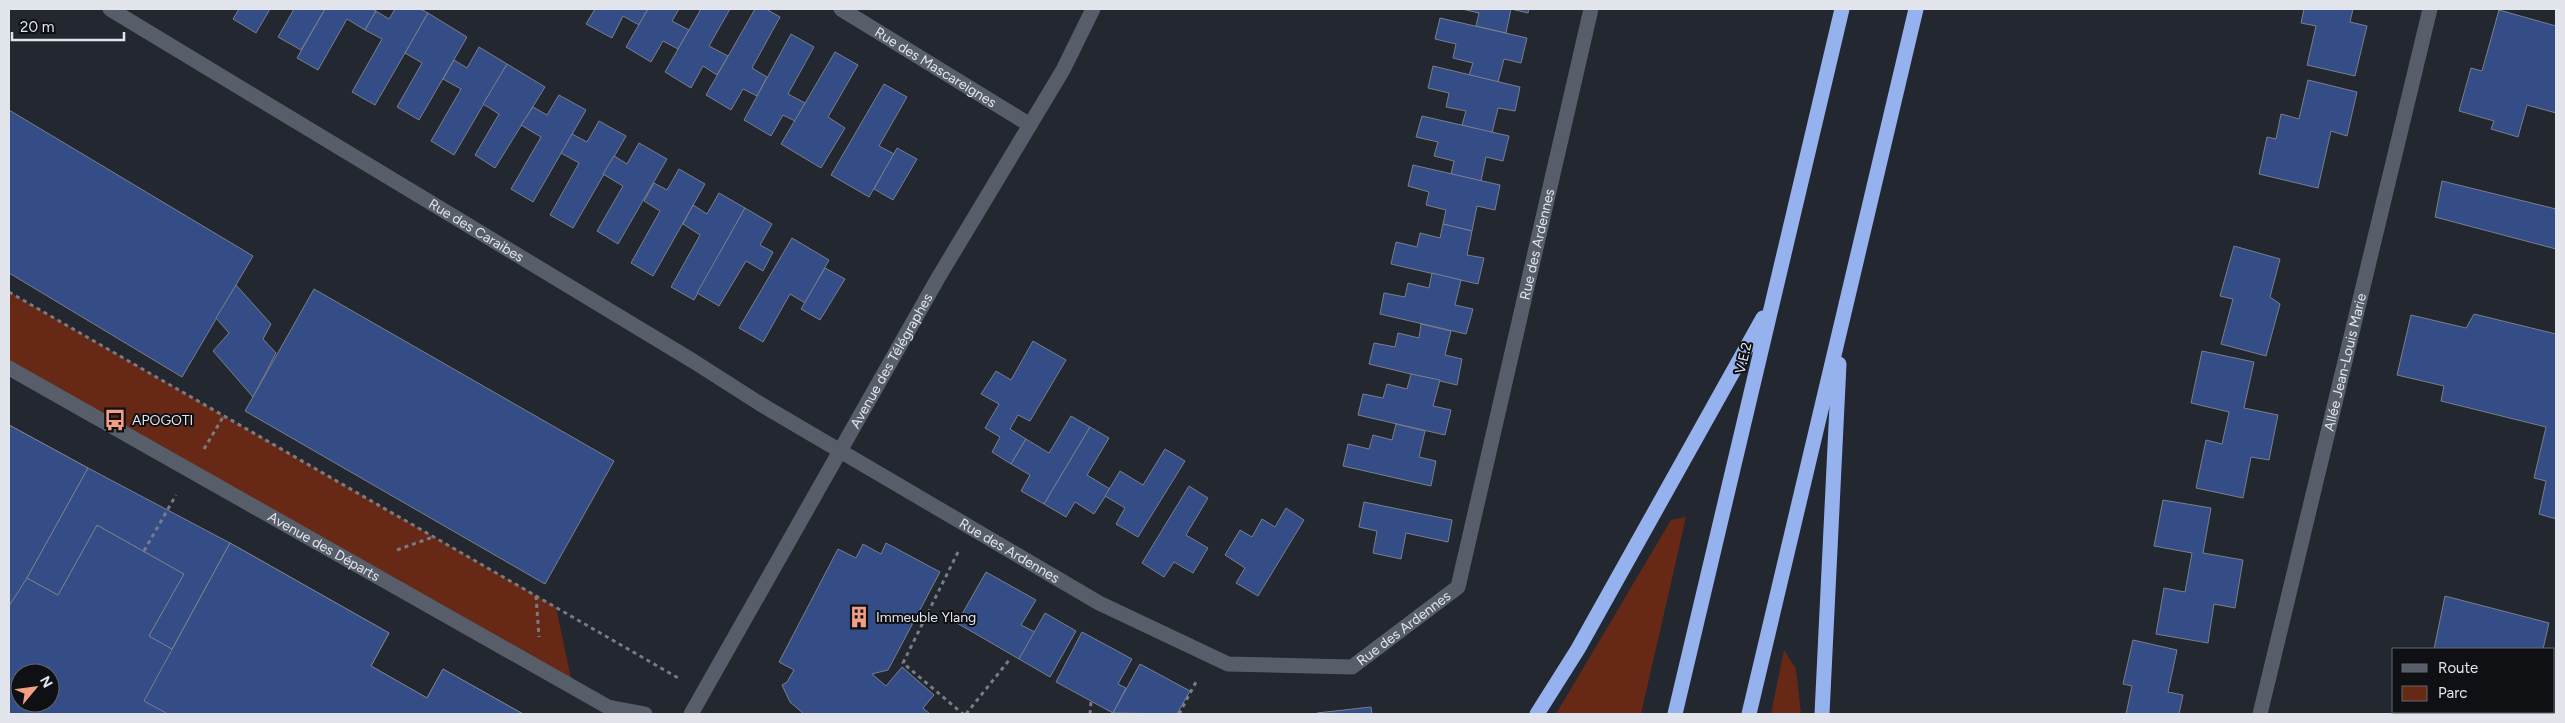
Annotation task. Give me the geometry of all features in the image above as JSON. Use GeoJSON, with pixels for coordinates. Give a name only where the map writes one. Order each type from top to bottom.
{"type":"FeatureCollection","features":[{"type":"Feature","properties":{"kind":"highway","name":"V.E.2"},"geometry":{"type":"LineString","coordinates":[[1674,714],[1842,9]]}},
{"type":"Feature","properties":{"kind":"highway"},"geometry":{"type":"LineString","coordinates":[[1749,714],[1916,9]]}},
{"type":"Feature","properties":{"kind":"highway"},"geometry":{"type":"LineString","coordinates":[[1537,714],[1578,649],[1773,301]]}},
{"type":"Feature","properties":{"kind":"highway"},"geometry":{"type":"LineString","coordinates":[[1822,714],[1842,324]]}},
{"type":"Feature","properties":{"kind":"street","name":"Rue des Caraibes"},"geometry":{"type":"LineString","coordinates":[[110,9],[762,405],[841,450]]}},
{"type":"Feature","properties":{"kind":"street","name":"Rue des Mascareignes"},"geometry":{"type":"LineString","coordinates":[[841,9],[1030,124]]}},
{"type":"Feature","properties":{"kind":"street","name":"Avenue des Télégraphes"},"geometry":{"type":"LineString","coordinates":[[691,714],[938,278],[1063,70],[1093,9]]}},
{"type":"Feature","properties":{"kind":"street","name":"Rue des Ardennes"},"geometry":{"type":"LineString","coordinates":[[841,450],[1099,603],[1228,664],[1352,667],[1458,587],[1591,9]]}},
{"type":"Feature","properties":{"kind":"street","name":"Allée Jean-Louis Marie"},"geometry":{"type":"LineString","coordinates":[[2260,714],[2430,9]]}},
{"type":"Feature","properties":{"kind":"street","name":"Avenue des Départs"},"geometry":{"type":"LineString","coordinates":[[9,368],[608,708],[645,714]]}},
{"type":"Feature","properties":{"kind":"path"},"geometry":{"type":"LineString","coordinates":[[9,292],[704,692]]}},
{"type":"Feature","properties":{"kind":"path"},"geometry":{"type":"LineString","coordinates":[[971,527],[903,663],[964,714],[1010,659]]}},
{"type":"Feature","properties":{"kind":"path"},"geometry":{"type":"LineString","coordinates":[[397,550],[433,537]]}},
{"type":"Feature","properties":{"kind":"path"},"geometry":{"type":"LineString","coordinates":[[536,596],[542,670]]}},
{"type":"Feature","properties":{"kind":"path"},"geometry":{"type":"LineString","coordinates":[[1179,714],[1210,655]]}},
{"type":"Feature","properties":{"kind":"path"},"geometry":{"type":"LineString","coordinates":[[1090,714],[1091,701]]}},
{"type":"Feature","properties":{"kind":"green space"},"geometry":{"type":"Polygon","coordinates":[[[9,292],[556,607],[573,688],[9,368],[9,292]]]}},
{"type":"Feature","properties":{"kind":"green space"},"geometry":{"type":"Polygon","coordinates":[[[1686,517],[1641,714],[1556,714],[1671,520],[1686,517]]]}},
{"type":"Feature","properties":{"kind":"green space"},"geometry":{"type":"Polygon","coordinates":[[[1784,650],[1796,669],[1801,714],[1771,714],[1784,650]]]}},
{"type":"Feature","properties":{"kind":"building"},"geometry":{"type":"Polygon","coordinates":[[[239,9],[270,9],[256,33],[233,19],[239,9]]]}},
{"type":"Feature","properties":{"kind":"building"},"geometry":{"type":"Polygon","coordinates":[[[294,9],[325,9],[301,50],[278,37],[294,9]]]}},
{"type":"Feature","properties":{"kind":"building"},"geometry":{"type":"Polygon","coordinates":[[[325,9],[372,9],[376,11],[365,30],[347,19],[318,70],[297,58],[325,9]]]}},
{"type":"Feature","properties":{"kind":"building"},"geometry":{"type":"Polygon","coordinates":[[[395,9],[420,9],[428,13],[375,105],[352,92],[382,39],[365,30],[376,11],[389,19],[395,9]]]}},
{"type":"Feature","properties":{"kind":"building"},"geometry":{"type":"Polygon","coordinates":[[[595,9],[648,9],[639,25],[623,16],[612,38],[586,24],[595,9]]]}},
{"type":"Feature","properties":{"kind":"building"},"geometry":{"type":"Polygon","coordinates":[[[648,9],[679,9],[672,21],[689,30],[678,49],[663,41],[651,62],[626,47],[648,9]]]}},
{"type":"Feature","properties":{"kind":"building"},"geometry":{"type":"Polygon","coordinates":[[[701,9],[730,9],[709,46],[728,56],[717,75],[703,66],[691,88],[665,72],[701,9]]]}},
{"type":"Feature","properties":{"kind":"building"},"geometry":{"type":"Polygon","coordinates":[[[755,9],[766,9],[780,17],[752,68],[767,77],[757,96],[743,89],[731,110],[706,95],[755,9]]]}},
{"type":"Feature","properties":{"kind":"building"},"geometry":{"type":"Polygon","coordinates":[[[1462,9],[1511,9],[1506,33],[1476,26],[1479,13],[1462,9]]]}},
{"type":"Feature","properties":{"kind":"building"},"geometry":{"type":"Polygon","coordinates":[[[1511,9],[1529,9],[1528,13],[1511,9]]]}},
{"type":"Feature","properties":{"kind":"building"},"geometry":{"type":"Polygon","coordinates":[[[2304,9],[2353,9],[2350,22],[2367,26],[2355,76],[2307,65],[2316,26],[2301,23],[2304,9]]]}},
{"type":"Feature","properties":{"kind":"building"},"geometry":{"type":"Polygon","coordinates":[[[2499,10],[2556,26],[2556,113],[2527,105],[2518,137],[2491,129],[2494,121],[2459,111],[2471,68],[2482,71],[2499,10]]]}},
{"type":"Feature","properties":{"kind":"building"},"geometry":{"type":"Polygon","coordinates":[[[428,13],[467,37],[419,120],[397,107],[422,63],[405,53],[428,13]]]}},
{"type":"Feature","properties":{"kind":"building"},"geometry":{"type":"Polygon","coordinates":[[[1440,18],[1527,38],[1521,63],[1504,59],[1498,82],[1469,75],[1473,63],[1453,58],[1456,44],[1435,39],[1440,18]]]}},
{"type":"Feature","properties":{"kind":"building"},"geometry":{"type":"Polygon","coordinates":[[[791,34],[814,47],[788,94],[805,103],[795,121],[783,115],[771,136],[744,120],[791,34]]]}},
{"type":"Feature","properties":{"kind":"building"},"geometry":{"type":"Polygon","coordinates":[[[479,47],[507,64],[454,155],[431,141],[461,89],[443,79],[454,60],[467,68],[479,47]]]}},
{"type":"Feature","properties":{"kind":"building"},"geometry":{"type":"Polygon","coordinates":[[[835,52],[858,65],[828,117],[845,128],[821,168],[781,144],[835,52]]]}},
{"type":"Feature","properties":{"kind":"building"},"geometry":{"type":"Polygon","coordinates":[[[507,64],[545,87],[495,168],[475,155],[499,114],[483,104],[507,64]]]}},
{"type":"Feature","properties":{"kind":"building"},"geometry":{"type":"Polygon","coordinates":[[[1433,66],[1520,87],[1515,111],[1498,108],[1492,133],[1462,125],[1466,111],[1446,107],[1449,93],[1428,88],[1433,66]]]}},
{"type":"Feature","properties":{"kind":"building"},"geometry":{"type":"Polygon","coordinates":[[[2308,80],[2357,92],[2347,136],[2331,131],[2318,188],[2259,174],[2267,137],[2276,139],[2281,114],[2299,119],[2308,80]]]}},
{"type":"Feature","properties":{"kind":"building"},"geometry":{"type":"Polygon","coordinates":[[[884,84],[907,97],[879,146],[894,154],[869,197],[831,175],[884,84]]]}},
{"type":"Feature","properties":{"kind":"building"},"geometry":{"type":"Polygon","coordinates":[[[559,95],[586,110],[533,202],[511,189],[541,137],[521,125],[533,107],[547,115],[559,95]]]}},
{"type":"Feature","properties":{"kind":"building"},"geometry":{"type":"Polygon","coordinates":[[[9,110],[253,256],[182,377],[9,273],[9,110]]]}},
{"type":"Feature","properties":{"kind":"building"},"geometry":{"type":"Polygon","coordinates":[[[1422,116],[1509,136],[1503,161],[1486,157],[1481,181],[1451,174],[1454,161],[1434,156],[1438,142],[1416,137],[1422,116]]]}},
{"type":"Feature","properties":{"kind":"building"},"geometry":{"type":"Polygon","coordinates":[[[599,121],[626,136],[573,228],[550,215],[579,163],[561,153],[572,134],[587,142],[599,121]]]}},
{"type":"Feature","properties":{"kind":"building"},"geometry":{"type":"Polygon","coordinates":[[[639,143],[667,159],[618,244],[597,231],[623,186],[603,174],[614,156],[627,164],[639,143]]]}},
{"type":"Feature","properties":{"kind":"building"},"geometry":{"type":"Polygon","coordinates":[[[897,148],[917,159],[893,200],[874,189],[897,148]]]}},
{"type":"Feature","properties":{"kind":"building"},"geometry":{"type":"Polygon","coordinates":[[[1413,165],[1500,185],[1495,210],[1477,206],[1472,231],[1443,224],[1446,210],[1426,205],[1429,192],[1408,186],[1413,165]]]}},
{"type":"Feature","properties":{"kind":"building"},"geometry":{"type":"Polygon","coordinates":[[[679,169],[705,184],[653,276],[631,263],[660,211],[644,201],[654,183],[667,190],[679,169]]]}},
{"type":"Feature","properties":{"kind":"building"},"geometry":{"type":"Polygon","coordinates":[[[2442,181],[2556,209],[2556,249],[2435,217],[2442,181]]]}},
{"type":"Feature","properties":{"kind":"building"},"geometry":{"type":"Polygon","coordinates":[[[719,193],[745,208],[694,300],[671,287],[700,235],[683,224],[693,205],[707,214],[719,193]]]}},
{"type":"Feature","properties":{"kind":"building"},"geometry":{"type":"Polygon","coordinates":[[[745,208],[772,224],[760,245],[773,252],[763,271],[746,261],[719,306],[697,293],[745,208]]]}},
{"type":"Feature","properties":{"kind":"building"},"geometry":{"type":"Polygon","coordinates":[[[1443,224],[1472,231],[1467,255],[1484,258],[1478,284],[1391,264],[1396,242],[1417,247],[1420,233],[1440,238],[1443,224]]]}},
{"type":"Feature","properties":{"kind":"building"},"geometry":{"type":"Polygon","coordinates":[[[792,238],[829,260],[805,303],[790,294],[763,342],[739,328],[792,238]]]}},
{"type":"Feature","properties":{"kind":"building"},"geometry":{"type":"Polygon","coordinates":[[[2234,246],[2280,259],[2270,297],[2280,304],[2266,356],[2221,344],[2233,299],[2220,296],[2234,246]]]}},
{"type":"Feature","properties":{"kind":"building"},"geometry":{"type":"Polygon","coordinates":[[[825,268],[845,279],[820,320],[801,309],[825,268]]]}},
{"type":"Feature","properties":{"kind":"building"},"geometry":{"type":"Polygon","coordinates":[[[1432,273],[1461,280],[1455,305],[1473,309],[1466,334],[1380,314],[1384,293],[1405,297],[1408,283],[1429,288],[1432,273]]]}},
{"type":"Feature","properties":{"kind":"building"},"geometry":{"type":"Polygon","coordinates":[[[236,285],[271,324],[263,339],[276,353],[253,397],[213,351],[229,333],[216,318],[236,285]]]}},
{"type":"Feature","properties":{"kind":"building"},"geometry":{"type":"Polygon","coordinates":[[[314,289],[614,461],[545,584],[245,411],[314,289]]]}},
{"type":"Feature","properties":{"kind":"building"},"geometry":{"type":"Polygon","coordinates":[[[2474,314],[2556,334],[2556,519],[2539,514],[2546,481],[2534,478],[2546,427],[2441,401],[2444,386],[2397,375],[2411,315],[2466,328],[2474,314]]]}},
{"type":"Feature","properties":{"kind":"building"},"geometry":{"type":"Polygon","coordinates":[[[1421,324],[1451,331],[1445,355],[1462,359],[1457,385],[1369,364],[1374,343],[1395,347],[1398,333],[1419,338],[1421,324]]]}},
{"type":"Feature","properties":{"kind":"building"},"geometry":{"type":"Polygon","coordinates":[[[1033,341],[1066,360],[1030,421],[1018,415],[1010,429],[1026,439],[1011,464],[992,452],[1000,437],[985,428],[999,404],[981,394],[996,371],[1011,380],[1033,341]]]}},
{"type":"Feature","properties":{"kind":"building"},"geometry":{"type":"Polygon","coordinates":[[[2202,351],[2254,362],[2244,408],[2278,415],[2269,460],[2251,457],[2243,498],[2196,488],[2206,440],[2222,444],[2229,412],[2191,403],[2202,351]]]}},
{"type":"Feature","properties":{"kind":"building"},"geometry":{"type":"Polygon","coordinates":[[[1411,374],[1440,380],[1433,406],[1451,410],[1445,435],[1358,415],[1363,394],[1383,398],[1387,384],[1407,389],[1411,374]]]}},
{"type":"Feature","properties":{"kind":"building"},"geometry":{"type":"Polygon","coordinates":[[[1071,416],[1090,427],[1044,504],[1021,491],[1030,475],[1011,464],[1026,439],[1049,453],[1071,416]]]}},
{"type":"Feature","properties":{"kind":"building"},"geometry":{"type":"Polygon","coordinates":[[[1396,424],[1425,431],[1419,457],[1436,461],[1431,486],[1343,466],[1348,444],[1369,449],[1373,435],[1392,440],[1396,424]]]}},
{"type":"Feature","properties":{"kind":"building"},"geometry":{"type":"Polygon","coordinates":[[[9,425],[88,468],[27,578],[58,595],[97,525],[184,574],[149,636],[172,649],[230,543],[389,633],[371,666],[427,698],[443,669],[523,714],[9,714],[9,425]]]}},
{"type":"Feature","properties":{"kind":"building"},"geometry":{"type":"Polygon","coordinates":[[[9,425],[34,439],[9,485],[9,425]]]}},
{"type":"Feature","properties":{"kind":"building"},"geometry":{"type":"Polygon","coordinates":[[[9,425],[88,468],[27,578],[9,606],[9,425]]]}},
{"type":"Feature","properties":{"kind":"building"},"geometry":{"type":"Polygon","coordinates":[[[1090,427],[1109,438],[1087,475],[1110,489],[1094,514],[1075,502],[1066,517],[1044,504],[1090,427]]]}},
{"type":"Feature","properties":{"kind":"building"},"geometry":{"type":"Polygon","coordinates":[[[1165,449],[1185,461],[1138,537],[1116,524],[1125,508],[1105,496],[1120,471],[1143,485],[1165,449]]]}},
{"type":"Feature","properties":{"kind":"building"},"geometry":{"type":"Polygon","coordinates":[[[88,468],[230,543],[172,649],[149,636],[184,574],[97,525],[58,595],[27,578],[88,468]]]}},
{"type":"Feature","properties":{"kind":"building"},"geometry":{"type":"Polygon","coordinates":[[[1189,486],[1208,498],[1186,535],[1208,548],[1193,573],[1174,562],[1164,577],[1142,563],[1189,486]]]}},
{"type":"Feature","properties":{"kind":"building"},"geometry":{"type":"Polygon","coordinates":[[[2163,500],[2211,508],[2203,553],[2243,560],[2235,608],[2214,604],[2208,643],[2156,634],[2164,588],[2185,592],[2192,553],[2154,546],[2163,500]]]}},
{"type":"Feature","properties":{"kind":"building"},"geometry":{"type":"Polygon","coordinates":[[[1364,502],[1452,520],[1448,542],[1406,533],[1401,559],[1373,553],[1377,531],[1359,527],[1364,502]]]}},
{"type":"Feature","properties":{"kind":"building"},"geometry":{"type":"Polygon","coordinates":[[[1286,508],[1304,520],[1258,596],[1236,583],[1245,568],[1225,555],[1240,530],[1252,537],[1262,519],[1275,527],[1286,508]]]}},
{"type":"Feature","properties":{"kind":"building"},"geometry":{"type":"Polygon","coordinates":[[[230,543],[389,633],[371,666],[427,698],[443,669],[523,714],[168,714],[144,701],[230,543]]]}},
{"type":"Feature","properties":{"kind":"building","name":"Immeuble Ylang"},"geometry":{"type":"Polygon","coordinates":[[[886,543],[940,572],[888,670],[872,674],[886,686],[902,667],[934,695],[923,708],[930,714],[804,714],[790,702],[782,685],[787,682],[794,670],[779,662],[838,549],[856,558],[863,544],[881,554],[886,543]]]}},
{"type":"Feature","properties":{"kind":"building"},"geometry":{"type":"Polygon","coordinates":[[[986,572],[1036,600],[1021,625],[1035,632],[1019,659],[957,623],[986,572]]]}},
{"type":"Feature","properties":{"kind":"building"},"geometry":{"type":"Polygon","coordinates":[[[2445,596],[2549,623],[2543,648],[2434,648],[2445,596]]]}},
{"type":"Feature","properties":{"kind":"building"},"geometry":{"type":"Polygon","coordinates":[[[1045,613],[1076,631],[1050,677],[1019,659],[1045,613]]]}},
{"type":"Feature","properties":{"kind":"building"},"geometry":{"type":"Polygon","coordinates":[[[1082,632],[1132,659],[1118,684],[1126,688],[1113,713],[1056,682],[1082,632]]]}},
{"type":"Feature","properties":{"kind":"building"},"geometry":{"type":"Polygon","coordinates":[[[2133,640],[2177,650],[2168,692],[2183,695],[2179,714],[2126,714],[2132,686],[2123,684],[2133,640]]]}},
{"type":"Feature","properties":{"kind":"building"},"geometry":{"type":"Polygon","coordinates":[[[1140,664],[1190,691],[1177,714],[1113,713],[1140,664]]]}},
{"type":"Feature","properties":{"kind":"building"},"geometry":{"type":"Polygon","coordinates":[[[1371,707],[1372,714],[1317,714],[1317,713],[1371,707]]]}},
{"type":"Feature","properties":{"kind":"building"},"geometry":{"type":"Polygon","coordinates":[[[2422,713],[2530,713],[2530,714],[2422,713]]]}},
{"type":"Feature","properties":{"kind":"place","name":"APOGOTI"},"geometry":{"type":"Point","coordinates":[115,420]}},
{"type":"Feature","properties":{"kind":"place","name":"Immeuble Ylang"},"geometry":{"type":"Point","coordinates":[859,617]}}]}
